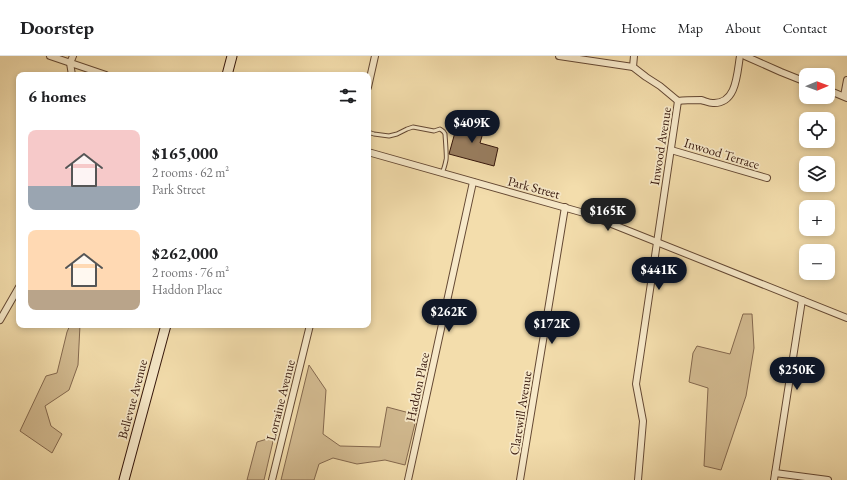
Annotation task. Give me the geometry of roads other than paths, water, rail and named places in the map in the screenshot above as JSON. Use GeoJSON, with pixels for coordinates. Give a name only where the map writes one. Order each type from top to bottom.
{"type":"FeatureCollection","features":[{"type":"Feature","properties":{"kind":"street"},"geometry":{"type":"LineString","coordinates":[[50,56],[96,72]]}},
{"type":"Feature","properties":{"kind":"street"},"geometry":{"type":"LineString","coordinates":[[71,72],[70,64],[73,56]]}},
{"type":"Feature","properties":{"kind":"street"},"geometry":{"type":"LineString","coordinates":[[228,72],[232,56]]}},
{"type":"Feature","properties":{"kind":"street"},"geometry":{"type":"LineString","coordinates":[[371,74],[375,56]]}},
{"type":"Feature","properties":{"kind":"street"},"geometry":{"type":"LineString","coordinates":[[559,56],[633,67],[634,56]]}},
{"type":"Feature","properties":{"kind":"street","name":"Inwood Avenue"},"geometry":{"type":"LineString","coordinates":[[633,67],[678,101],[702,100],[713,103],[723,102],[729,96],[734,87],[740,56]]}},
{"type":"Feature","properties":{"kind":"street"},"geometry":{"type":"LineString","coordinates":[[745,56],[799,79]]}},
{"type":"Feature","properties":{"kind":"street"},"geometry":{"type":"LineString","coordinates":[[835,93],[846,97],[847,80]]}},
{"type":"Feature","properties":{"kind":"street","name":"Inwood Avenue"},"geometry":{"type":"LineString","coordinates":[[638,480],[643,421],[636,384],[678,101]]}},
{"type":"Feature","properties":{"kind":"street","name":"Inwood Terrace"},"geometry":{"type":"LineString","coordinates":[[671,150],[767,178]]}},
{"type":"Feature","properties":{"kind":"street","name":"Park Street"},"geometry":{"type":"LineString","coordinates":[[371,153],[584,213],[847,318]]}},
{"type":"Feature","properties":{"kind":"street","name":"Haddon Place"},"geometry":{"type":"LineString","coordinates":[[408,480],[473,182]]}},
{"type":"Feature","properties":{"kind":"street","name":"Clarewill Avenue"},"geometry":{"type":"LineString","coordinates":[[520,480],[565,207]]}},
{"type":"Feature","properties":{"kind":"street"},"geometry":{"type":"LineString","coordinates":[[0,320],[16,292]]}},
{"type":"Feature","properties":{"kind":"street"},"geometry":{"type":"LineString","coordinates":[[802,300],[774,477],[828,480]]}},
{"type":"Feature","properties":{"kind":"street","name":"Bellevue Avenue"},"geometry":{"type":"LineString","coordinates":[[124,480],[165,328]]}},
{"type":"Feature","properties":{"kind":"street","name":"Lorraine Avenue"},"geometry":{"type":"LineString","coordinates":[[272,480],[309,328]]}},
{"type":"Feature","properties":{"kind":"lane"},"geometry":{"type":"LineString","coordinates":[[371,133],[389,136],[413,127],[434,131],[440,129],[445,135],[446,160],[442,173]]}}]}
